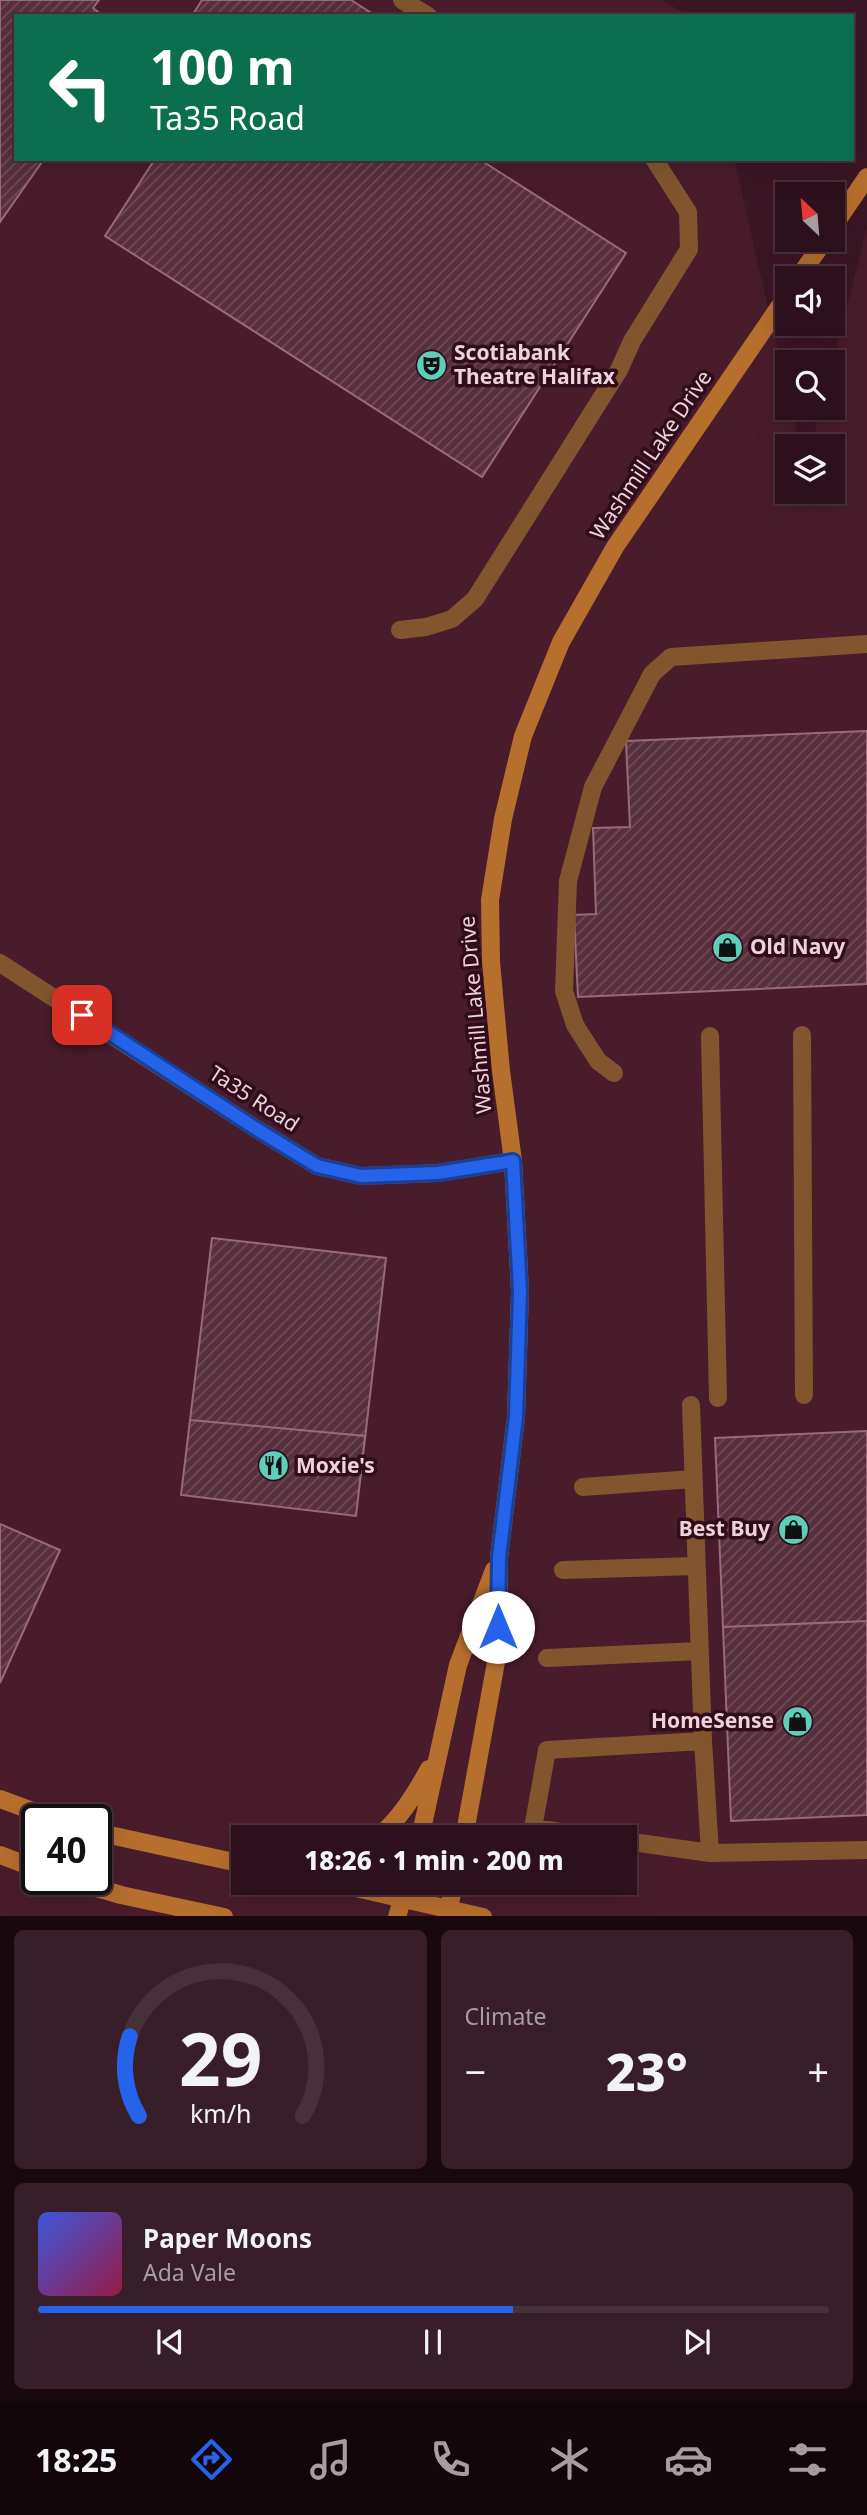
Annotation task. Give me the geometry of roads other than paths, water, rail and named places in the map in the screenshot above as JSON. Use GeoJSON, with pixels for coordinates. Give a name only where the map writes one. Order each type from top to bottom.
{"type":"FeatureCollection","features":[{"type":"Feature","properties":{"kind":"street"},"geometry":{"type":"LineString","coordinates":[[845,209],[867,177]]}},
{"type":"Feature","properties":{"kind":"street","name":"Washmill Lake Drive"},"geometry":{"type":"LineString","coordinates":[[466,1825],[498,1651],[499,1557],[516,1417],[520,1291],[513,1161],[491,962],[490,900],[503,819],[523,736],[561,642],[615,547],[775,313]]}},
{"type":"Feature","properties":{"kind":"street","name":"Washmill Lake Drive"},"geometry":{"type":"LineString","coordinates":[[423,1825],[458,1665],[499,1557]]}},
{"type":"Feature","properties":{"kind":"street"},"geometry":{"type":"LineString","coordinates":[[391,1825],[415,1795],[439,1750]]}},
{"type":"Feature","properties":{"kind":"street"},"geometry":{"type":"LineString","coordinates":[[0,1799],[21,1807]]}},
{"type":"Feature","properties":{"kind":"street"},"geometry":{"type":"LineString","coordinates":[[112,1835],[231,1861]]}},
{"type":"Feature","properties":{"kind":"street"},"geometry":{"type":"LineString","coordinates":[[0,1855],[21,1862]]}},
{"type":"Feature","properties":{"kind":"street"},"geometry":{"type":"LineString","coordinates":[[112,1892],[173,1911],[224,1916]]}},
{"type":"Feature","properties":{"kind":"street"},"geometry":{"type":"LineString","coordinates":[[397,1916],[404,1895]]}},
{"type":"Feature","properties":{"kind":"street"},"geometry":{"type":"LineString","coordinates":[[413,1895],[447,1913],[483,1916]]}},
{"type":"Feature","properties":{"kind":"street"},"geometry":{"type":"LineString","coordinates":[[447,1913],[452,1895]]}},
{"type":"Feature","properties":{"kind":"lane"},"geometry":{"type":"LineString","coordinates":[[402,0],[425,14]]}},
{"type":"Feature","properties":{"kind":"lane"},"geometry":{"type":"LineString","coordinates":[[400,630],[452,620],[475,599],[619,370],[632,341],[689,249],[688,212],[655,161]]}},
{"type":"Feature","properties":{"kind":"lane"},"geometry":{"type":"LineString","coordinates":[[614,1073],[598,1060],[575,1025],[564,991],[568,881],[593,787],[652,674],[671,657],[867,644]]}},
{"type":"Feature","properties":{"kind":"lane","name":"Ta35 Road"},"geometry":{"type":"LineString","coordinates":[[0,963],[317,1166],[361,1176],[438,1173],[513,1161]]}},
{"type":"Feature","properties":{"kind":"lane"},"geometry":{"type":"LineString","coordinates":[[802,1035],[804,1395]]}},
{"type":"Feature","properties":{"kind":"lane"},"geometry":{"type":"LineString","coordinates":[[710,1036],[718,1398]]}},
{"type":"Feature","properties":{"kind":"lane"},"geometry":{"type":"LineString","coordinates":[[691,1405],[702,1741],[710,1853]]}},
{"type":"Feature","properties":{"kind":"lane"},"geometry":{"type":"LineString","coordinates":[[583,1487],[693,1479]]}},
{"type":"Feature","properties":{"kind":"lane"},"geometry":{"type":"LineString","coordinates":[[563,1570],[696,1566]]}},
{"type":"Feature","properties":{"kind":"lane"},"geometry":{"type":"LineString","coordinates":[[547,1658],[699,1651]]}},
{"type":"Feature","properties":{"kind":"lane"},"geometry":{"type":"LineString","coordinates":[[534,1825],[547,1750],[702,1741]]}},
{"type":"Feature","properties":{"kind":"lane"},"geometry":{"type":"LineString","coordinates":[[637,1842],[710,1853],[867,1850]]}},
{"type":"Feature","properties":{"kind":"place","name":"Scotiabank Theatre Halifax"},"geometry":{"type":"Point","coordinates":[431,365]}},
{"type":"Feature","properties":{"kind":"place","name":"Old Navy"},"geometry":{"type":"Point","coordinates":[727,947]}},
{"type":"Feature","properties":{"kind":"place","name":"Moxie's"},"geometry":{"type":"Point","coordinates":[273,1466]}},
{"type":"Feature","properties":{"kind":"place","name":"Best Buy"},"geometry":{"type":"Point","coordinates":[793,1529]}},
{"type":"Feature","properties":{"kind":"place","name":"HomeSense"},"geometry":{"type":"Point","coordinates":[797,1721]}}]}
